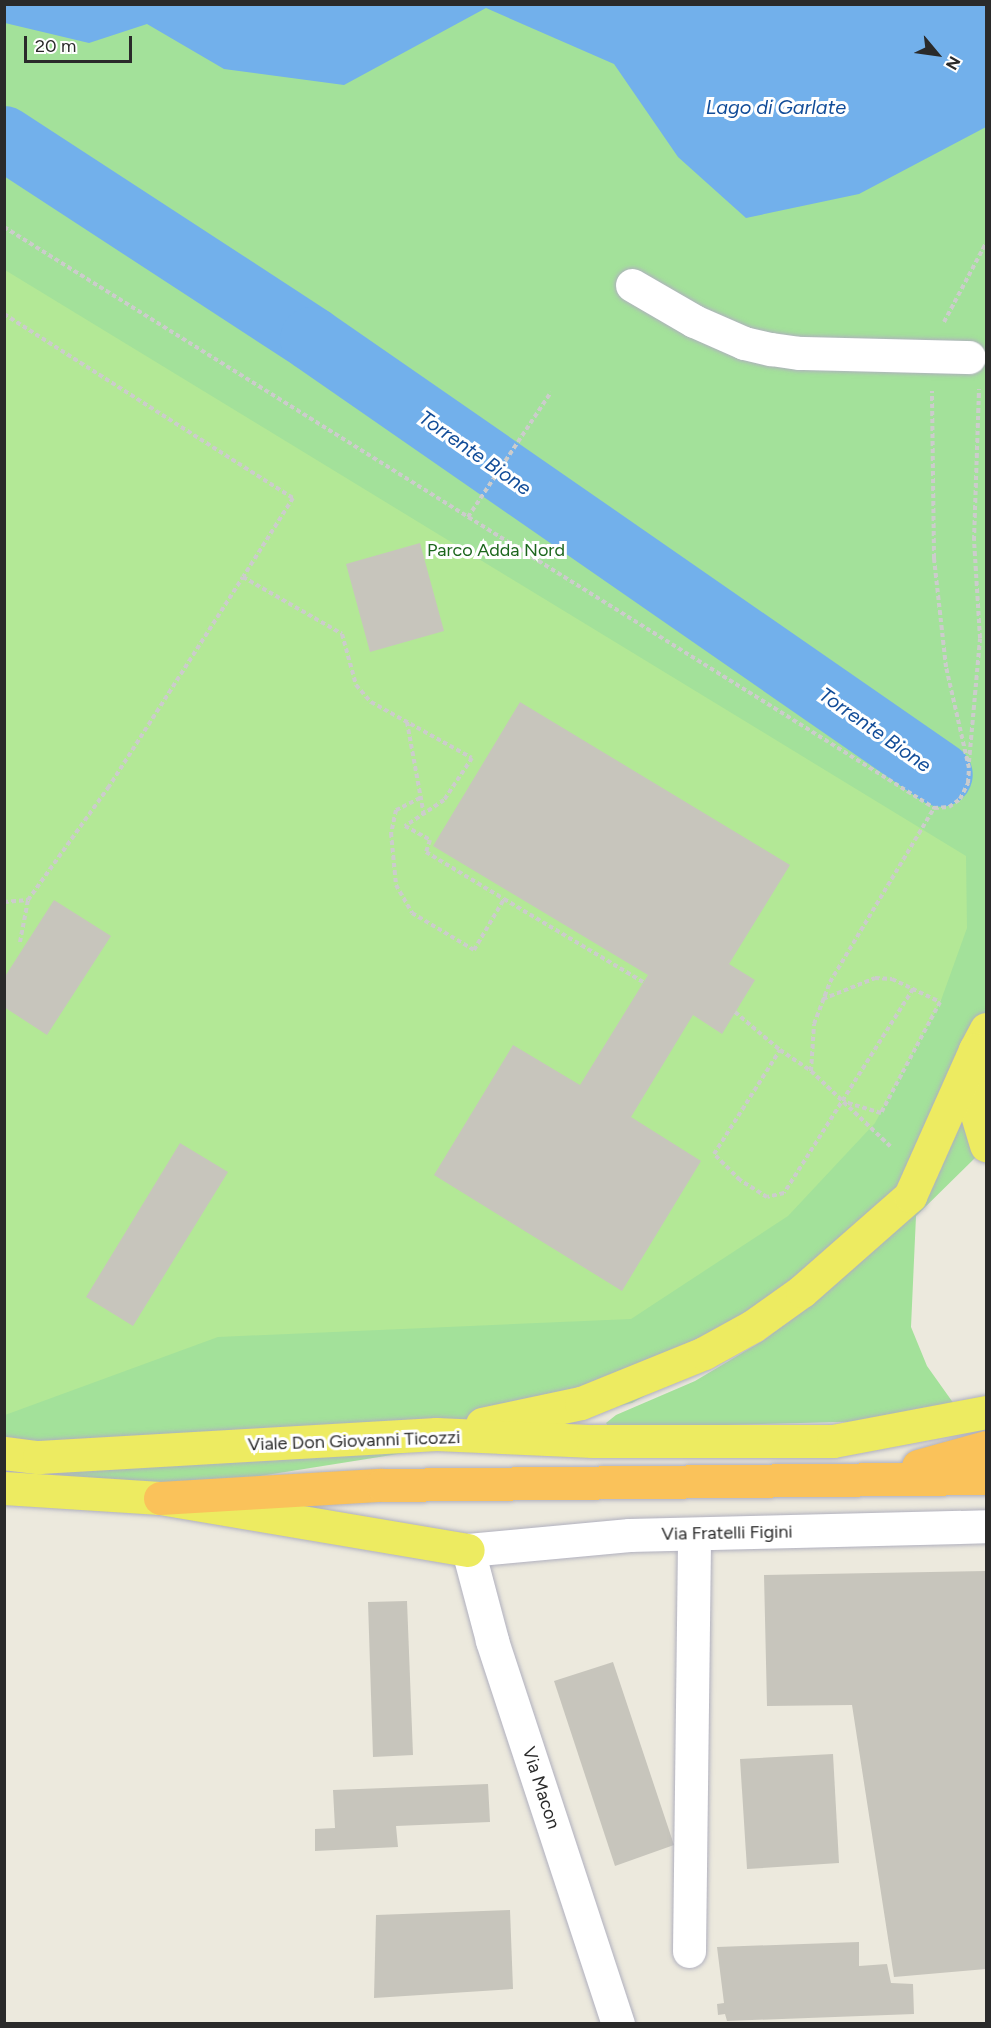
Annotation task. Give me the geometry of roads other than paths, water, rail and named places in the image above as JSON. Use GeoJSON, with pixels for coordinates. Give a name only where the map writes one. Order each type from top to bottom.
{"type":"FeatureCollection","features":[{"type":"Feature","properties":{"kind":"highway"},"geometry":{"type":"LineString","coordinates":[[855,1480],[987,1447]]}},
{"type":"Feature","properties":{"kind":"highway"},"geometry":{"type":"LineString","coordinates":[[160,1498],[382,1485],[987,1478]]}},
{"type":"Feature","properties":{"kind":"main road"},"geometry":{"type":"LineString","coordinates":[[981,1040],[968,1085],[976,1120],[987,1144]]}},
{"type":"Feature","properties":{"kind":"main road"},"geometry":{"type":"LineString","coordinates":[[436,1434],[581,1403],[704,1353],[753,1326],[862,1241],[910,1196],[981,1040]]}},
{"type":"Feature","properties":{"kind":"main road","name":"Viale Don Giovanni Ticozzi"},"geometry":{"type":"LineString","coordinates":[[4,1453],[39,1457],[436,1434],[593,1441],[833,1441],[874,1436],[987,1412]]}},
{"type":"Feature","properties":{"kind":"main road"},"geometry":{"type":"LineString","coordinates":[[4,1488],[160,1498],[468,1550]]}},
{"type":"Feature","properties":{"kind":"street"},"geometry":{"type":"LineString","coordinates":[[632,285],[694,321],[744,343],[800,353],[935,356],[974,370]]}},
{"type":"Feature","properties":{"kind":"street","name":"Via Fratelli Figini"},"geometry":{"type":"LineString","coordinates":[[468,1550],[629,1535],[987,1526]]}},
{"type":"Feature","properties":{"kind":"street"},"geometry":{"type":"LineString","coordinates":[[689,1951],[694,1534]]}},
{"type":"Feature","properties":{"kind":"street","name":"Via Macon"},"geometry":{"type":"LineString","coordinates":[[468,1550],[492,1640],[618,2024]]}},
{"type":"Feature","properties":{"kind":"water","name":"Lago di Garlate"},"geometry":{"type":"Polygon","coordinates":[[[5,4],[986,5],[986,127],[859,194],[746,218],[678,157],[614,64],[486,8],[344,85],[224,69],[147,24],[89,43],[5,23],[5,4]]]}},
{"type":"Feature","properties":{"kind":"waterway","name":"Torrente Bione"},"geometry":{"type":"LineString","coordinates":[[4,138],[312,339],[941,775]]}},
{"type":"Feature","properties":{"kind":"park label","name":"Parco Adda Nord"},"geometry":{"type":"Point","coordinates":[496,550]}}]}
